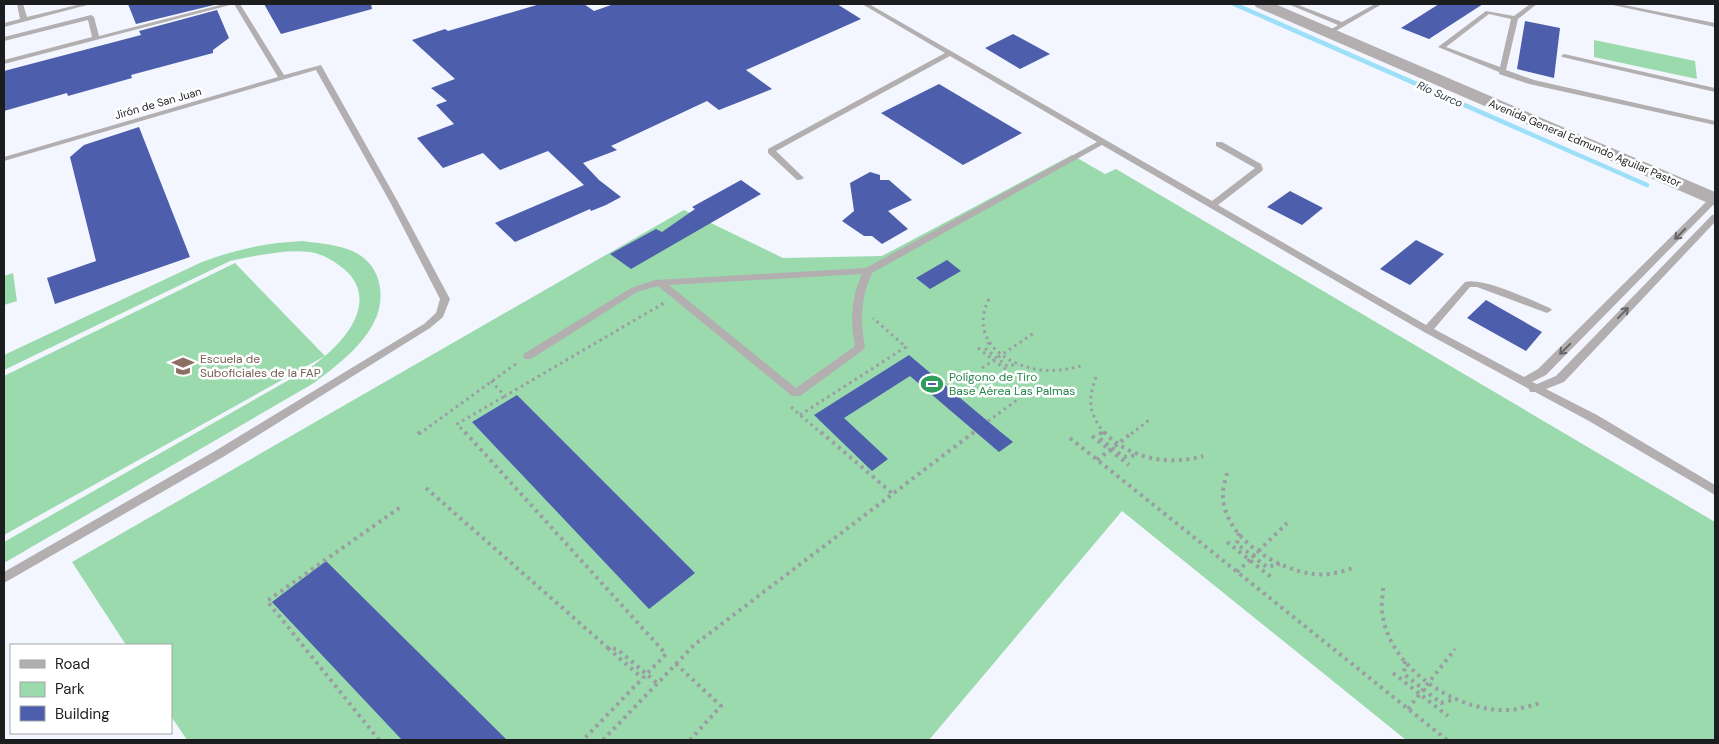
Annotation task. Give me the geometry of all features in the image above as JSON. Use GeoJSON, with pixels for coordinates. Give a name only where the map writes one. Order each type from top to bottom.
{"type":"FeatureCollection","features":[{"type":"Feature","properties":{"kind":"street","name":"Avenida General Edmundo Aguilar Pastor"},"geometry":{"type":"LineString","coordinates":[[1269,5],[1336,29],[1715,205]]}},
{"type":"Feature","properties":{"kind":"lane"},"geometry":{"type":"LineString","coordinates":[[20,4],[24,20]]}},
{"type":"Feature","properties":{"kind":"lane"},"geometry":{"type":"LineString","coordinates":[[4,25],[88,4]]}},
{"type":"Feature","properties":{"kind":"lane"},"geometry":{"type":"LineString","coordinates":[[4,62],[231,4]]}},
{"type":"Feature","properties":{"kind":"lane"},"geometry":{"type":"LineString","coordinates":[[237,4],[282,78]]}},
{"type":"Feature","properties":{"kind":"lane"},"geometry":{"type":"LineString","coordinates":[[865,4],[1427,330],[1534,389],[1593,418],[1715,490]]}},
{"type":"Feature","properties":{"kind":"lane"},"geometry":{"type":"LineString","coordinates":[[1291,4],[1336,29],[1379,4]]}},
{"type":"Feature","properties":{"kind":"lane"},"geometry":{"type":"LineString","coordinates":[[1502,72],[1515,18],[1534,4]]}},
{"type":"Feature","properties":{"kind":"lane"},"geometry":{"type":"LineString","coordinates":[[1611,4],[1715,26]]}},
{"type":"Feature","properties":{"kind":"lane"},"geometry":{"type":"LineString","coordinates":[[78,6],[82,20]]}},
{"type":"Feature","properties":{"kind":"lane"},"geometry":{"type":"LineString","coordinates":[[1515,18],[1488,12],[1441,47],[1532,82],[1715,123]]}},
{"type":"Feature","properties":{"kind":"lane"},"geometry":{"type":"LineString","coordinates":[[4,39],[91,18],[96,38]]}},
{"type":"Feature","properties":{"kind":"lane"},"geometry":{"type":"LineString","coordinates":[[800,178],[771,151],[950,53]]}},
{"type":"Feature","properties":{"kind":"lane"},"geometry":{"type":"LineString","coordinates":[[1564,56],[1715,90]]}},
{"type":"Feature","properties":{"kind":"lane","name":"Jirón de San Juan"},"geometry":{"type":"LineString","coordinates":[[4,159],[318,67],[444,294],[445,304],[440,315],[427,326],[330,387],[4,578]]}},
{"type":"Feature","properties":{"kind":"lane"},"geometry":{"type":"LineString","coordinates":[[528,356],[634,290],[660,283],[868,271],[1102,142]]}},
{"type":"Feature","properties":{"kind":"lane"},"geometry":{"type":"LineString","coordinates":[[1211,206],[1259,169],[1258,166],[1220,144]]}},
{"type":"Feature","properties":{"kind":"lane"},"geometry":{"type":"LineString","coordinates":[[1523,382],[1542,372],[1692,222],[1715,205]]}},
{"type":"Feature","properties":{"kind":"lane"},"geometry":{"type":"LineString","coordinates":[[1534,389],[1560,379],[1706,228],[1715,205]]}},
{"type":"Feature","properties":{"kind":"lane"},"geometry":{"type":"LineString","coordinates":[[1692,222],[1706,228]]}},
{"type":"Feature","properties":{"kind":"lane"},"geometry":{"type":"LineString","coordinates":[[1652,262],[1667,268]]}},
{"type":"Feature","properties":{"kind":"lane"},"geometry":{"type":"LineString","coordinates":[[660,283],[796,393],[860,347],[855,321],[856,308],[862,283],[868,271]]}},
{"type":"Feature","properties":{"kind":"lane"},"geometry":{"type":"LineString","coordinates":[[1427,330],[1468,284],[1478,284],[1547,310]]}},
{"type":"Feature","properties":{"kind":"path"},"geometry":{"type":"LineString","coordinates":[[989,299],[984,306],[981,322],[989,342],[1002,355],[1018,364],[1045,370],[1070,369],[1081,366]]}},
{"type":"Feature","properties":{"kind":"path"},"geometry":{"type":"LineString","coordinates":[[583,740],[666,654],[457,424],[667,301]]}},
{"type":"Feature","properties":{"kind":"path"},"geometry":{"type":"LineString","coordinates":[[800,415],[908,348],[868,314]]}},
{"type":"Feature","properties":{"kind":"path"},"geometry":{"type":"LineString","coordinates":[[982,368],[1034,333]]}},
{"type":"Feature","properties":{"kind":"path"},"geometry":{"type":"LineString","coordinates":[[989,342],[986,349],[1009,372]]}},
{"type":"Feature","properties":{"kind":"path"},"geometry":{"type":"LineString","coordinates":[[978,348],[1006,366],[1018,364]]}},
{"type":"Feature","properties":{"kind":"path"},"geometry":{"type":"LineString","coordinates":[[418,434],[528,356]]}},
{"type":"Feature","properties":{"kind":"path"},"geometry":{"type":"LineString","coordinates":[[1096,377],[1091,386],[1089,404],[1092,414],[1102,430],[1118,444],[1137,455],[1151,459],[1178,462],[1203,456]]}},
{"type":"Feature","properties":{"kind":"path"},"geometry":{"type":"LineString","coordinates":[[492,381],[505,396]]}},
{"type":"Feature","properties":{"kind":"path"},"geometry":{"type":"LineString","coordinates":[[988,421],[1020,398]]}},
{"type":"Feature","properties":{"kind":"path"},"geometry":{"type":"LineString","coordinates":[[785,402],[893,494]]}},
{"type":"Feature","properties":{"kind":"path"},"geometry":{"type":"LineString","coordinates":[[1097,460],[1149,420]]}},
{"type":"Feature","properties":{"kind":"path"},"geometry":{"type":"LineString","coordinates":[[1102,430],[1099,438],[1129,465]]}},
{"type":"Feature","properties":{"kind":"path"},"geometry":{"type":"LineString","coordinates":[[603,740],[694,645],[974,432]]}},
{"type":"Feature","properties":{"kind":"path"},"geometry":{"type":"LineString","coordinates":[[1092,436],[1124,457],[1137,455]]}},
{"type":"Feature","properties":{"kind":"path"},"geometry":{"type":"LineString","coordinates":[[1070,438],[1447,740]]}},
{"type":"Feature","properties":{"kind":"path"},"geometry":{"type":"LineString","coordinates":[[1227,473],[1223,483],[1224,505],[1228,517],[1239,533],[1258,551],[1281,564],[1314,574],[1330,574],[1355,568]]}},
{"type":"Feature","properties":{"kind":"path"},"geometry":{"type":"LineString","coordinates":[[426,488],[642,678]]}},
{"type":"Feature","properties":{"kind":"path"},"geometry":{"type":"LineString","coordinates":[[379,740],[267,601],[402,506]]}},
{"type":"Feature","properties":{"kind":"path"},"geometry":{"type":"LineString","coordinates":[[1237,572],[1287,523]]}},
{"type":"Feature","properties":{"kind":"path"},"geometry":{"type":"LineString","coordinates":[[1239,533],[1237,544],[1271,578]]}},
{"type":"Feature","properties":{"kind":"path"},"geometry":{"type":"LineString","coordinates":[[1227,542],[1266,567],[1281,564]]}},
{"type":"Feature","properties":{"kind":"path"},"geometry":{"type":"LineString","coordinates":[[1383,588],[1380,599],[1384,626],[1405,661],[1429,683],[1457,699],[1478,707],[1512,711],[1540,702]]}},
{"type":"Feature","properties":{"kind":"path"},"geometry":{"type":"LineString","coordinates":[[608,648],[617,649],[658,683]]}},
{"type":"Feature","properties":{"kind":"path"},"geometry":{"type":"LineString","coordinates":[[1408,708],[1455,650]]}},
{"type":"Feature","properties":{"kind":"path"},"geometry":{"type":"LineString","coordinates":[[1405,661],[1404,674],[1441,703],[1457,699]]}},
{"type":"Feature","properties":{"kind":"path"},"geometry":{"type":"LineString","coordinates":[[676,664],[720,706],[690,740]]}},
{"type":"Feature","properties":{"kind":"path"},"geometry":{"type":"LineString","coordinates":[[1393,673],[1448,716]]}},
{"type":"Feature","properties":{"kind":"green space"},"geometry":{"type":"Polygon","coordinates":[[[1594,40],[1695,61],[1697,79],[1594,57],[1594,40]]]}},
{"type":"Feature","properties":{"kind":"green space","name":"Polígono de Tiro Base Aérea Las Palmas"},"geometry":{"type":"Polygon","coordinates":[[[1072,155],[1105,174],[1116,169],[1715,522],[1715,740],[1406,740],[1122,511],[929,740],[187,740],[172,718],[172,644],[125,644],[72,562],[684,210],[783,258],[882,256],[1072,155]]]}},
{"type":"Feature","properties":{"kind":"green space"},"geometry":{"type":"Polygon","coordinates":[[[302,241],[342,247],[352,251],[365,259],[375,271],[381,293],[379,309],[373,324],[353,351],[314,383],[4,563],[4,542],[310,368],[335,347],[351,326],[357,315],[359,291],[354,280],[344,269],[319,254],[290,251],[259,255],[230,261],[4,370],[4,355],[202,262],[251,247],[302,241]]]}},
{"type":"Feature","properties":{"kind":"green space"},"geometry":{"type":"Polygon","coordinates":[[[235,263],[325,356],[4,535],[4,376],[235,263]]]}},
{"type":"Feature","properties":{"kind":"green space"},"geometry":{"type":"Polygon","coordinates":[[[13,273],[17,301],[4,305],[4,276],[13,273]]]}},
{"type":"Feature","properties":{"kind":"building"},"geometry":{"type":"Polygon","coordinates":[[[128,4],[214,4],[214,5],[136,24],[128,4]]]}},
{"type":"Feature","properties":{"kind":"building"},"geometry":{"type":"Polygon","coordinates":[[[264,4],[371,4],[372,9],[281,34],[264,4]]]}},
{"type":"Feature","properties":{"kind":"building"},"geometry":{"type":"Polygon","coordinates":[[[540,4],[584,4],[594,11],[614,4],[837,4],[861,19],[746,70],[772,89],[719,110],[707,101],[611,146],[617,150],[583,163],[599,180],[621,197],[606,205],[591,211],[590,209],[515,242],[495,223],[584,185],[548,151],[500,170],[483,153],[443,168],[417,138],[454,124],[436,105],[447,101],[431,88],[455,79],[412,40],[445,29],[448,31],[540,4]]]}},
{"type":"Feature","properties":{"kind":"building"},"geometry":{"type":"Polygon","coordinates":[[[1439,4],[1483,4],[1429,39],[1401,28],[1439,4]]]}},
{"type":"Feature","properties":{"kind":"building"},"geometry":{"type":"Polygon","coordinates":[[[217,10],[229,38],[213,50],[213,53],[131,75],[132,78],[68,96],[67,93],[4,111],[4,71],[141,35],[139,31],[217,10]]]}},
{"type":"Feature","properties":{"kind":"building"},"geometry":{"type":"Polygon","coordinates":[[[1525,21],[1560,28],[1554,78],[1517,69],[1525,21]]]}},
{"type":"Feature","properties":{"kind":"building"},"geometry":{"type":"Polygon","coordinates":[[[1013,34],[1050,54],[1020,69],[985,48],[1013,34]]]}},
{"type":"Feature","properties":{"kind":"building"},"geometry":{"type":"Polygon","coordinates":[[[939,84],[1022,133],[963,165],[881,113],[939,84]]]}},
{"type":"Feature","properties":{"kind":"building"},"geometry":{"type":"Polygon","coordinates":[[[139,127],[190,257],[55,304],[47,278],[96,261],[70,157],[84,145],[139,127]]]}},
{"type":"Feature","properties":{"kind":"building"},"geometry":{"type":"Polygon","coordinates":[[[870,172],[880,175],[880,180],[889,180],[912,200],[888,211],[908,229],[882,244],[872,236],[864,236],[842,221],[854,211],[850,183],[870,172]]]}},
{"type":"Feature","properties":{"kind":"building"},"geometry":{"type":"Polygon","coordinates":[[[741,180],[761,194],[631,269],[610,254],[656,229],[662,232],[695,209],[692,207],[741,180]]]}},
{"type":"Feature","properties":{"kind":"building"},"geometry":{"type":"Polygon","coordinates":[[[1290,191],[1323,208],[1302,225],[1267,207],[1290,191]]]}},
{"type":"Feature","properties":{"kind":"building"},"geometry":{"type":"Polygon","coordinates":[[[1416,240],[1444,254],[1410,285],[1380,269],[1416,240]]]}},
{"type":"Feature","properties":{"kind":"building"},"geometry":{"type":"Polygon","coordinates":[[[947,260],[961,271],[930,289],[916,278],[947,260]]]}},
{"type":"Feature","properties":{"kind":"building"},"geometry":{"type":"Polygon","coordinates":[[[1486,300],[1542,332],[1526,351],[1467,318],[1486,300]]]}},
{"type":"Feature","properties":{"kind":"building"},"geometry":{"type":"Polygon","coordinates":[[[909,355],[1013,442],[999,452],[910,376],[844,418],[888,459],[872,471],[814,415],[909,355]]]}},
{"type":"Feature","properties":{"kind":"building"},"geometry":{"type":"Polygon","coordinates":[[[517,395],[695,573],[649,609],[472,422],[517,395]]]}},
{"type":"Feature","properties":{"kind":"building"},"geometry":{"type":"Polygon","coordinates":[[[326,561],[507,740],[402,740],[272,602],[326,561]]]}},
{"type":"Feature","properties":{"kind":"waterway","name":"Río Surco"},"geometry":{"type":"LineString","coordinates":[[1234,4],[1647,185]]}},
{"type":"Feature","properties":{"kind":"place","name":"Escuela de Suboficiales de la FAP"},"geometry":{"type":"Point","coordinates":[183,366]}},
{"type":"Feature","properties":{"kind":"place","name":"Polígono de Tiro Base Aérea Las Palmas"},"geometry":{"type":"Point","coordinates":[932,384]}}]}
